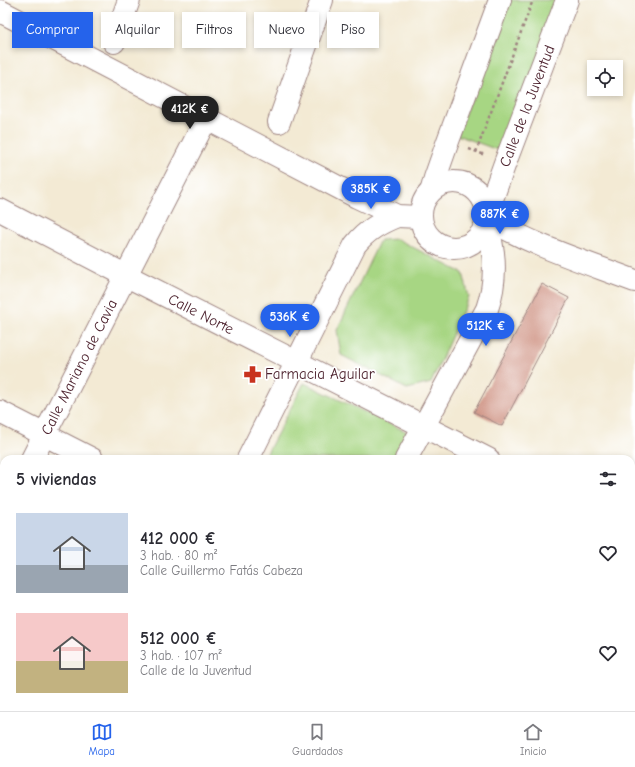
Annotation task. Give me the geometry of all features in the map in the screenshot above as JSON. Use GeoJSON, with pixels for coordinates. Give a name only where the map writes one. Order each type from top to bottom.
{"type":"FeatureCollection","features":[{"type":"Feature","properties":{"kind":"street"},"geometry":{"type":"LineString","coordinates":[[125,12],[130,0]]}},
{"type":"Feature","properties":{"kind":"street"},"geometry":{"type":"LineString","coordinates":[[279,122],[322,0]]}},
{"type":"Feature","properties":{"kind":"street"},"geometry":{"type":"LineString","coordinates":[[432,189],[500,0]]}},
{"type":"Feature","properties":{"kind":"street","name":"Calle de la Juventud"},"geometry":{"type":"LineString","coordinates":[[487,218],[505,163],[567,0]]}},
{"type":"Feature","properties":{"kind":"street"},"geometry":{"type":"LineString","coordinates":[[0,11],[358,197],[397,216],[420,217]]}},
{"type":"Feature","properties":{"kind":"street","name":"Calle Mariano de Cavia"},"geometry":{"type":"LineString","coordinates":[[34,455],[206,119]]}},
{"type":"Feature","properties":{"kind":"street"},"geometry":{"type":"LineString","coordinates":[[408,455],[487,310],[492,295],[495,267],[485,204],[475,189],[467,184],[458,182],[440,184],[432,189],[423,201],[420,217],[422,225],[428,236],[446,248],[463,247],[478,238],[483,231],[487,218]]}},
{"type":"Feature","properties":{"kind":"street"},"geometry":{"type":"LineString","coordinates":[[358,197],[363,235]]}},
{"type":"Feature","properties":{"kind":"street","name":"Calle Norte"},"geometry":{"type":"LineString","coordinates":[[0,210],[480,455]]}},
{"type":"Feature","properties":{"kind":"street"},"geometry":{"type":"LineString","coordinates":[[250,455],[350,254],[363,235],[397,216]]}},
{"type":"Feature","properties":{"kind":"street"},"geometry":{"type":"LineString","coordinates":[[487,218],[532,242],[635,281]]}},
{"type":"Feature","properties":{"kind":"street"},"geometry":{"type":"LineString","coordinates":[[0,412],[84,455]]}},
{"type":"Feature","properties":{"kind":"path"},"geometry":{"type":"LineString","coordinates":[[476,152],[533,0]]}},
{"type":"Feature","properties":{"kind":"path"},"geometry":{"type":"LineString","coordinates":[[448,141],[505,163]]}},
{"type":"Feature","properties":{"kind":"green space"},"geometry":{"type":"Polygon","coordinates":[[[507,0],[560,0],[503,152],[457,135],[507,0]]]}},
{"type":"Feature","properties":{"kind":"green space"},"geometry":{"type":"Polygon","coordinates":[[[397,239],[463,273],[469,297],[431,383],[407,389],[341,355],[337,330],[380,240],[397,239]]]}},
{"type":"Feature","properties":{"kind":"green space"},"geometry":{"type":"Polygon","coordinates":[[[304,383],[407,432],[396,455],[266,455],[304,383]]]}},
{"type":"Feature","properties":{"kind":"building"},"geometry":{"type":"Polygon","coordinates":[[[542,284],[569,298],[502,426],[474,412],[542,284]]]}},
{"type":"Feature","properties":{"kind":"place","name":"Farmacia Aguilar"},"geometry":{"type":"Point","coordinates":[252,374]}}]}
